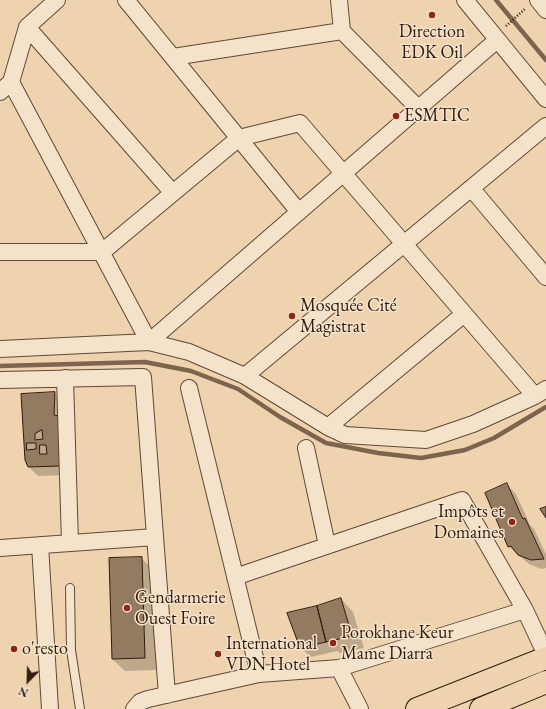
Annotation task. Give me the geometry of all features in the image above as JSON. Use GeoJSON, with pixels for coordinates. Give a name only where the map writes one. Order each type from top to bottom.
{"type":"FeatureCollection","features":[{"type":"Feature","properties":{"kind":"highway"},"geometry":{"type":"LineString","coordinates":[[417,709],[546,658]]}},
{"type":"Feature","properties":{"kind":"highway"},"geometry":{"type":"LineString","coordinates":[[481,709],[546,682]]}},
{"type":"Feature","properties":{"kind":"street"},"geometry":{"type":"LineString","coordinates":[[57,0],[27,27],[5,87],[102,252],[149,342]]}},
{"type":"Feature","properties":{"kind":"street"},"geometry":{"type":"LineString","coordinates":[[126,0],[299,212]]}},
{"type":"Feature","properties":{"kind":"street"},"geometry":{"type":"LineString","coordinates":[[339,0],[342,31],[418,108]]}},
{"type":"Feature","properties":{"kind":"street"},"geometry":{"type":"LineString","coordinates":[[466,0],[499,35],[546,99]]}},
{"type":"Feature","properties":{"kind":"street"},"geometry":{"type":"LineString","coordinates":[[538,0],[546,10]]}},
{"type":"Feature","properties":{"kind":"street"},"geometry":{"type":"LineString","coordinates":[[27,27],[172,192]]}},
{"type":"Feature","properties":{"kind":"street"},"geometry":{"type":"LineString","coordinates":[[173,57],[342,31]]}},
{"type":"Feature","properties":{"kind":"street"},"geometry":{"type":"LineString","coordinates":[[149,342],[418,108],[499,35]]}},
{"type":"Feature","properties":{"kind":"street"},"geometry":{"type":"LineString","coordinates":[[0,252],[102,252],[172,192],[239,138],[300,122],[464,314],[540,392],[473,424],[426,440],[345,435],[328,428],[245,376],[189,352],[149,342],[0,349]]}},
{"type":"Feature","properties":{"kind":"street"},"geometry":{"type":"LineString","coordinates":[[245,376],[546,126]]}},
{"type":"Feature","properties":{"kind":"street"},"geometry":{"type":"LineString","coordinates":[[471,188],[546,277]]}},
{"type":"Feature","properties":{"kind":"street"},"geometry":{"type":"LineString","coordinates":[[328,428],[464,314]]}},
{"type":"Feature","properties":{"kind":"street"},"geometry":{"type":"LineString","coordinates":[[0,380],[143,377],[167,694]]}},
{"type":"Feature","properties":{"kind":"street"},"geometry":{"type":"LineString","coordinates":[[65,378],[70,543]]}},
{"type":"Feature","properties":{"kind":"street"},"geometry":{"type":"LineString","coordinates":[[189,388],[259,674]]}},
{"type":"Feature","properties":{"kind":"street"},"geometry":{"type":"LineString","coordinates":[[306,448],[327,545]]}},
{"type":"Feature","properties":{"kind":"street"},"geometry":{"type":"LineString","coordinates":[[235,577],[462,500],[525,610],[546,655]]}},
{"type":"Feature","properties":{"kind":"street"},"geometry":{"type":"LineString","coordinates":[[0,548],[155,537]]}},
{"type":"Feature","properties":{"kind":"street"},"geometry":{"type":"LineString","coordinates":[[40,545],[50,709]]}},
{"type":"Feature","properties":{"kind":"street"},"geometry":{"type":"LineString","coordinates":[[134,709],[140,702],[167,694],[259,674],[339,668],[525,610]]}},
{"type":"Feature","properties":{"kind":"street"},"geometry":{"type":"LineString","coordinates":[[339,668],[360,709]]}},
{"type":"Feature","properties":{"kind":"lane"},"geometry":{"type":"LineString","coordinates":[[70,588],[71,650],[80,709]]}},
{"type":"Feature","properties":{"kind":"path"},"geometry":{"type":"LineString","coordinates":[[499,35],[524,10]]}},
{"type":"Feature","properties":{"kind":"building"},"geometry":{"type":"Polygon","coordinates":[[[55,392],[54,415],[59,416],[60,466],[28,467],[25,460],[21,394],[55,392]],[[42,430],[35,434],[35,440],[43,439],[42,430]],[[27,443],[27,450],[36,449],[36,443],[27,443]],[[40,445],[40,454],[47,454],[46,445],[40,445]]]}},
{"type":"Feature","properties":{"kind":"building","name":"Impôts et Domaines"},"geometry":{"type":"Polygon","coordinates":[[[507,483],[520,513],[523,519],[525,518],[544,559],[531,560],[518,555],[511,546],[508,547],[485,493],[507,483]]]}},
{"type":"Feature","properties":{"kind":"building","name":"Impôts et Domaines"},"geometry":{"type":"Polygon","coordinates":[[[546,507],[546,518],[540,509],[546,507]]]}},
{"type":"Feature","properties":{"kind":"building","name":"Gendarmerie Ouest Foire"},"geometry":{"type":"Polygon","coordinates":[[[142,557],[145,658],[112,659],[109,558],[142,557]]]}},
{"type":"Feature","properties":{"kind":"building"},"geometry":{"type":"Polygon","coordinates":[[[341,598],[352,636],[326,642],[317,606],[341,598]]]}},
{"type":"Feature","properties":{"kind":"building"},"geometry":{"type":"Polygon","coordinates":[[[317,606],[326,642],[300,648],[287,613],[317,606]]]}},
{"type":"Feature","properties":{"kind":"waterway"},"geometry":{"type":"LineString","coordinates":[[496,0],[546,60]]}},
{"type":"Feature","properties":{"kind":"waterway"},"geometry":{"type":"LineString","coordinates":[[0,366],[145,362],[191,371],[238,389],[280,417],[326,443],[378,453],[421,458],[465,450],[494,438],[546,407]]}},
{"type":"Feature","properties":{"kind":"place","name":"Direction EDK Oil"},"geometry":{"type":"Point","coordinates":[432,15]}},
{"type":"Feature","properties":{"kind":"place","name":"ESMTIC"},"geometry":{"type":"Point","coordinates":[396,116]}},
{"type":"Feature","properties":{"kind":"place","name":"Mosquée Cité Magistrat"},"geometry":{"type":"Point","coordinates":[292,316]}},
{"type":"Feature","properties":{"kind":"place","name":"Impôts et Domaines"},"geometry":{"type":"Point","coordinates":[512,522]}},
{"type":"Feature","properties":{"kind":"place","name":"Gendarmerie Ouest Foire"},"geometry":{"type":"Point","coordinates":[127,608]}},
{"type":"Feature","properties":{"kind":"place","name":"Porokhane Keur Mame Diarra"},"geometry":{"type":"Point","coordinates":[333,643]}},
{"type":"Feature","properties":{"kind":"place","name":"o'resto"},"geometry":{"type":"Point","coordinates":[14,649]}},
{"type":"Feature","properties":{"kind":"place","name":"International VDN Hotel"},"geometry":{"type":"Point","coordinates":[218,654]}}]}
